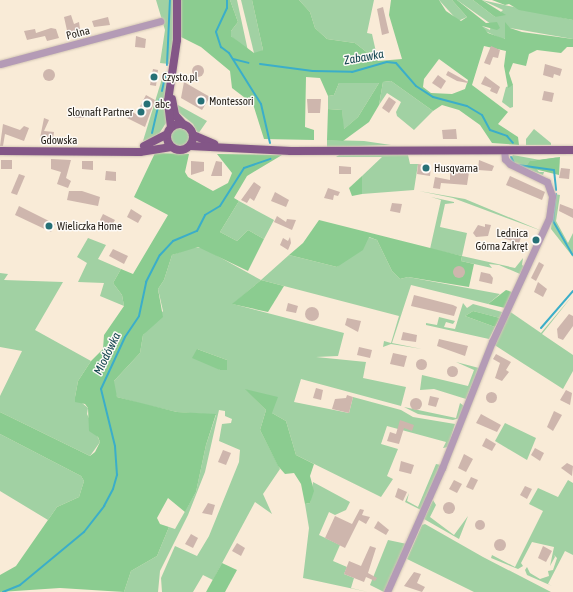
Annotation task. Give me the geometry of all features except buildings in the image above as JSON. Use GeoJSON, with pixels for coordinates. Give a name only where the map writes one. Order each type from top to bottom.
{"type":"FeatureCollection","features":[{"type":"Feature","properties":{"kind":"main road"},"geometry":{"type":"LineString","coordinates":[[177,0],[177,40],[168,101],[171,127],[166,135],[170,147],[178,151],[190,146],[230,149],[573,150]]}},
{"type":"Feature","properties":{"kind":"main road"},"geometry":{"type":"LineString","coordinates":[[171,86],[175,115],[193,135],[230,149]]}},
{"type":"Feature","properties":{"kind":"main road"},"geometry":{"type":"LineString","coordinates":[[171,127],[184,125]]}},
{"type":"Feature","properties":{"kind":"main road","name":"Gdowska"},"geometry":{"type":"LineString","coordinates":[[118,151],[145,146],[166,135]]}},
{"type":"Feature","properties":{"kind":"main road"},"geometry":{"type":"LineString","coordinates":[[190,146],[193,135]]}},
{"type":"Feature","properties":{"kind":"main road","name":"Gdowska"},"geometry":{"type":"LineString","coordinates":[[0,150],[140,152],[170,147]]}},
{"type":"Feature","properties":{"kind":"street","name":"Polna"},"geometry":{"type":"LineString","coordinates":[[0,64],[160,21]]}},
{"type":"Feature","properties":{"kind":"street"},"geometry":{"type":"LineString","coordinates":[[387,592],[442,468],[492,342],[549,218],[552,196],[547,182],[510,164],[505,159],[504,150]]}},
{"type":"Feature","properties":{"kind":"green space"},"geometry":{"type":"Polygon","coordinates":[[[156,0],[173,0],[173,43],[169,64],[160,63],[165,30],[156,0]]]}},
{"type":"Feature","properties":{"kind":"green space"},"geometry":{"type":"Polygon","coordinates":[[[181,0],[230,0],[238,22],[231,31],[231,36],[254,53],[263,50],[252,0],[299,0],[310,12],[315,28],[327,39],[355,43],[378,61],[402,59],[389,15],[391,0],[439,0],[446,11],[461,21],[467,17],[452,0],[457,0],[486,23],[497,22],[500,28],[497,30],[482,26],[488,33],[505,39],[505,22],[510,28],[522,32],[573,39],[573,47],[567,47],[561,53],[537,50],[529,54],[526,66],[513,63],[509,73],[513,85],[508,88],[504,66],[506,51],[484,46],[472,85],[508,112],[498,124],[518,137],[519,145],[492,143],[480,125],[459,110],[442,105],[433,111],[391,81],[383,82],[379,105],[369,122],[343,141],[327,140],[328,109],[342,110],[344,129],[358,117],[379,83],[339,83],[334,95],[328,96],[320,78],[306,77],[305,127],[314,130],[314,140],[264,139],[253,104],[232,88],[230,71],[201,47],[181,37],[181,0]],[[439,59],[424,79],[423,87],[431,93],[452,94],[465,89],[468,80],[439,59]]]}},
{"type":"Feature","properties":{"kind":"green space"},"geometry":{"type":"Polygon","coordinates":[[[230,0],[237,0],[248,51],[231,36],[231,31],[238,22],[230,0]]]}},
{"type":"Feature","properties":{"kind":"green space"},"geometry":{"type":"Polygon","coordinates":[[[241,0],[252,0],[263,50],[259,53],[254,53],[241,0]]]}},
{"type":"Feature","properties":{"kind":"green space"},"geometry":{"type":"Polygon","coordinates":[[[299,0],[374,0],[367,33],[372,34],[378,61],[355,43],[327,39],[315,28],[310,12],[299,0]]]}},
{"type":"Feature","properties":{"kind":"green space"},"geometry":{"type":"Polygon","coordinates":[[[439,0],[452,0],[467,17],[458,21],[439,0]]]}},
{"type":"Feature","properties":{"kind":"green space"},"geometry":{"type":"Polygon","coordinates":[[[457,0],[473,0],[495,17],[503,10],[482,0],[573,20],[573,39],[510,28],[504,40],[483,30],[482,26],[490,30],[491,24],[457,0]]]}},
{"type":"Feature","properties":{"kind":"green space"},"geometry":{"type":"Polygon","coordinates":[[[473,0],[482,0],[506,15],[495,17],[473,0]]]}},
{"type":"Feature","properties":{"kind":"green space"},"geometry":{"type":"Polygon","coordinates":[[[492,0],[573,0],[573,20],[519,10],[509,4],[505,5],[492,0]]]}},
{"type":"Feature","properties":{"kind":"green space"},"geometry":{"type":"Polygon","coordinates":[[[164,72],[168,73],[166,123],[157,137],[143,141],[164,72]]]}},
{"type":"Feature","properties":{"kind":"green space"},"geometry":{"type":"Polygon","coordinates":[[[391,81],[433,111],[414,130],[397,116],[396,112],[401,102],[387,93],[379,105],[383,82],[391,81]]]}},
{"type":"Feature","properties":{"kind":"green space"},"geometry":{"type":"Polygon","coordinates":[[[339,83],[379,83],[358,117],[343,130],[342,110],[328,109],[328,96],[334,95],[339,83]]]}},
{"type":"Feature","properties":{"kind":"green space"},"geometry":{"type":"Polygon","coordinates":[[[513,85],[513,107],[510,108],[502,102],[506,87],[513,85]]]}},
{"type":"Feature","properties":{"kind":"green space"},"geometry":{"type":"Polygon","coordinates":[[[178,105],[207,121],[198,134],[193,124],[177,111],[178,105]]]}},
{"type":"Feature","properties":{"kind":"green space"},"geometry":{"type":"Polygon","coordinates":[[[180,128],[187,131],[190,138],[187,145],[180,148],[173,145],[170,138],[173,131],[180,128]]]}},
{"type":"Feature","properties":{"kind":"green space"},"geometry":{"type":"Polygon","coordinates":[[[534,129],[551,143],[551,145],[526,145],[526,139],[534,129]]]}},
{"type":"Feature","properties":{"kind":"green space"},"geometry":{"type":"Polygon","coordinates":[[[327,140],[364,141],[391,145],[327,147],[327,140]]]}},
{"type":"Feature","properties":{"kind":"green space"},"geometry":{"type":"Polygon","coordinates":[[[155,153],[189,154],[185,172],[188,177],[213,191],[228,183],[232,173],[217,154],[282,155],[247,176],[234,198],[239,201],[220,232],[237,241],[248,230],[264,239],[248,271],[198,247],[172,255],[164,280],[158,289],[163,317],[143,335],[140,353],[114,381],[117,397],[177,412],[216,414],[206,445],[196,492],[185,512],[168,498],[157,518],[160,524],[169,527],[157,556],[131,571],[124,592],[60,588],[0,592],[0,575],[16,566],[57,507],[79,497],[84,481],[81,476],[0,434],[0,412],[90,456],[95,452],[100,442],[98,437],[89,431],[88,408],[85,404],[75,402],[78,381],[91,361],[103,349],[104,335],[124,306],[122,295],[113,283],[121,269],[133,274],[168,215],[134,197],[155,153]]]}},
{"type":"Feature","properties":{"kind":"green space"},"geometry":{"type":"Polygon","coordinates":[[[339,155],[408,155],[410,164],[418,164],[414,190],[362,194],[362,176],[382,157],[336,157],[339,155]]]}},
{"type":"Feature","properties":{"kind":"green space"},"geometry":{"type":"Polygon","coordinates":[[[513,155],[540,160],[560,157],[547,160],[530,161],[539,172],[544,172],[543,175],[514,164],[510,158],[513,155]]]}},
{"type":"Feature","properties":{"kind":"green space"},"geometry":{"type":"Polygon","coordinates":[[[560,157],[559,175],[526,167],[530,161],[560,157]]]}},
{"type":"Feature","properties":{"kind":"green space"},"geometry":{"type":"Polygon","coordinates":[[[362,176],[362,194],[352,196],[349,188],[362,176]]]}},
{"type":"Feature","properties":{"kind":"green space"},"geometry":{"type":"Polygon","coordinates":[[[419,191],[465,199],[542,231],[453,198],[419,191]]]}},
{"type":"Feature","properties":{"kind":"green space"},"geometry":{"type":"Polygon","coordinates":[[[554,194],[560,195],[556,221],[568,243],[573,233],[573,257],[551,229],[554,194]]]}},
{"type":"Feature","properties":{"kind":"green space"},"geometry":{"type":"Polygon","coordinates":[[[431,197],[454,202],[445,204],[440,227],[467,233],[462,256],[430,249],[441,200],[431,197]]]}},
{"type":"Feature","properties":{"kind":"green space"},"geometry":{"type":"Polygon","coordinates":[[[239,201],[274,220],[264,239],[248,230],[237,241],[220,232],[239,201]]]}},
{"type":"Feature","properties":{"kind":"green space"},"geometry":{"type":"Polygon","coordinates":[[[319,220],[462,256],[461,261],[474,264],[469,287],[408,277],[400,279],[392,271],[377,240],[369,237],[363,250],[337,267],[289,255],[303,243],[319,220]]]}},
{"type":"Feature","properties":{"kind":"green space"},"geometry":{"type":"Polygon","coordinates":[[[368,237],[377,240],[392,271],[400,279],[408,277],[500,294],[488,304],[411,285],[392,343],[422,349],[391,344],[383,347],[384,341],[391,343],[399,316],[261,280],[289,255],[337,267],[368,237]]]}},
{"type":"Feature","properties":{"kind":"green space"},"geometry":{"type":"Polygon","coordinates":[[[88,238],[106,245],[98,259],[121,269],[113,283],[122,295],[124,306],[100,296],[104,283],[78,282],[87,263],[77,257],[88,238]]]}},
{"type":"Feature","properties":{"kind":"green space"},"geometry":{"type":"Polygon","coordinates":[[[193,247],[203,248],[261,280],[233,304],[344,333],[338,356],[316,357],[366,362],[363,378],[406,387],[401,406],[301,379],[294,402],[349,413],[353,397],[401,410],[413,417],[455,424],[448,447],[443,448],[446,442],[387,426],[381,444],[398,449],[387,476],[393,479],[381,497],[296,455],[286,421],[272,413],[246,389],[266,410],[260,430],[280,469],[263,494],[272,514],[255,502],[213,580],[203,575],[193,592],[162,592],[161,578],[175,546],[197,556],[209,536],[239,462],[240,450],[219,441],[222,424],[231,423],[232,419],[225,416],[225,411],[219,410],[205,472],[188,515],[160,571],[158,592],[124,592],[131,571],[157,556],[169,527],[175,529],[196,492],[206,445],[216,415],[177,412],[117,397],[114,389],[114,381],[140,353],[143,335],[163,311],[158,289],[164,280],[172,255],[193,247]],[[197,349],[220,370],[227,370],[227,360],[197,349]]]}},
{"type":"Feature","properties":{"kind":"green space"},"geometry":{"type":"Polygon","coordinates":[[[462,256],[515,268],[523,258],[522,265],[524,266],[520,274],[499,265],[489,264],[492,268],[461,261],[462,256]]]}},
{"type":"Feature","properties":{"kind":"green space"},"geometry":{"type":"Polygon","coordinates":[[[0,273],[8,274],[4,280],[63,282],[35,330],[91,361],[78,381],[75,397],[88,408],[87,414],[100,442],[90,456],[0,412],[0,396],[22,351],[0,347],[0,273]]]}},
{"type":"Feature","properties":{"kind":"green space"},"geometry":{"type":"Polygon","coordinates":[[[261,280],[284,286],[268,312],[232,304],[261,280]]]}},
{"type":"Feature","properties":{"kind":"green space"},"geometry":{"type":"Polygon","coordinates":[[[506,290],[512,292],[505,308],[488,304],[506,290]]]}},
{"type":"Feature","properties":{"kind":"green space"},"geometry":{"type":"Polygon","coordinates":[[[573,295],[542,334],[573,355],[573,371],[563,389],[493,344],[509,311],[541,333],[573,295]]]}},
{"type":"Feature","properties":{"kind":"green space"},"geometry":{"type":"Polygon","coordinates":[[[463,303],[467,308],[473,304],[502,312],[500,318],[473,311],[465,316],[495,327],[489,339],[426,325],[426,323],[437,325],[439,317],[455,321],[453,324],[446,322],[444,327],[455,329],[463,303]]]}},
{"type":"Feature","properties":{"kind":"green space"},"geometry":{"type":"Polygon","coordinates":[[[473,311],[500,318],[495,327],[465,316],[473,311]]]}},
{"type":"Feature","properties":{"kind":"green space"},"geometry":{"type":"Polygon","coordinates":[[[197,349],[227,360],[227,370],[220,370],[192,358],[197,349]]]}},
{"type":"Feature","properties":{"kind":"green space"},"geometry":{"type":"Polygon","coordinates":[[[456,362],[479,368],[466,399],[434,389],[420,390],[422,375],[468,386],[474,370],[456,362]]]}},
{"type":"Feature","properties":{"kind":"green space"},"geometry":{"type":"Polygon","coordinates":[[[245,389],[278,397],[272,413],[286,421],[296,455],[314,464],[310,476],[314,491],[310,503],[305,504],[301,484],[294,473],[285,474],[278,466],[260,430],[266,410],[245,389]]]}},
{"type":"Feature","properties":{"kind":"green space"},"geometry":{"type":"Polygon","coordinates":[[[460,403],[464,406],[460,418],[453,420],[418,414],[404,407],[456,418],[460,403]]]}},
{"type":"Feature","properties":{"kind":"green space"},"geometry":{"type":"Polygon","coordinates":[[[505,423],[536,438],[527,460],[495,441],[505,423]]]}},
{"type":"Feature","properties":{"kind":"green space"},"geometry":{"type":"Polygon","coordinates":[[[0,434],[81,476],[84,481],[79,497],[57,507],[48,520],[0,491],[0,434]]]}},
{"type":"Feature","properties":{"kind":"green space"},"geometry":{"type":"Polygon","coordinates":[[[436,464],[441,465],[421,510],[405,502],[409,493],[407,501],[418,507],[436,464]]]}},
{"type":"Feature","properties":{"kind":"green space"},"geometry":{"type":"Polygon","coordinates":[[[568,480],[573,483],[573,555],[565,551],[548,584],[552,586],[527,575],[525,570],[527,567],[530,573],[540,579],[549,576],[548,571],[553,570],[557,558],[554,555],[555,557],[550,566],[554,547],[532,542],[521,563],[523,566],[518,569],[491,558],[492,555],[515,567],[543,511],[529,504],[538,488],[558,497],[568,480]]]}},
{"type":"Feature","properties":{"kind":"green space"},"geometry":{"type":"Polygon","coordinates":[[[313,482],[350,502],[346,510],[335,515],[329,512],[319,535],[340,545],[333,561],[347,567],[344,574],[354,578],[351,588],[368,592],[303,578],[309,528],[305,504],[310,503],[313,482]]]}},
{"type":"Feature","properties":{"kind":"green space"},"geometry":{"type":"Polygon","coordinates":[[[433,500],[436,505],[430,517],[454,535],[468,516],[459,539],[424,519],[433,500]]]}},
{"type":"Feature","properties":{"kind":"green space"},"geometry":{"type":"Polygon","coordinates":[[[425,524],[483,557],[551,592],[474,592],[407,559],[422,525],[425,524]]]}},
{"type":"Feature","properties":{"kind":"green space"},"geometry":{"type":"Polygon","coordinates":[[[388,540],[407,544],[384,592],[370,585],[388,540]]]}},
{"type":"Feature","properties":{"kind":"green space"},"geometry":{"type":"Polygon","coordinates":[[[222,563],[237,570],[225,592],[206,592],[222,563]]]}},
{"type":"Feature","properties":{"kind":"waterway"},"geometry":{"type":"LineString","coordinates":[[167,65],[170,0]]}},
{"type":"Feature","properties":{"kind":"waterway","name":"Miodówka"},"geometry":{"type":"LineString","coordinates":[[227,0],[227,8],[216,32],[221,47],[229,53],[261,104],[270,143]]}},
{"type":"Feature","properties":{"kind":"waterway","name":"Zabawka"},"geometry":{"type":"LineString","coordinates":[[233,59],[249,63]]}},
{"type":"Feature","properties":{"kind":"waterway","name":"Zabawka"},"geometry":{"type":"LineString","coordinates":[[260,64],[313,71],[352,72],[387,62],[396,63],[416,86],[433,97],[467,106],[482,115],[490,130],[507,136],[513,143]]}},
{"type":"Feature","properties":{"kind":"waterway"},"geometry":{"type":"LineString","coordinates":[[162,91],[166,72]]}},
{"type":"Feature","properties":{"kind":"waterway"},"geometry":{"type":"LineString","coordinates":[[152,133],[160,99]]}},
{"type":"Feature","properties":{"kind":"waterway","name":"Zabawka"},"geometry":{"type":"LineString","coordinates":[[511,157],[514,163]]}},
{"type":"Feature","properties":{"kind":"waterway","name":"Miodówka"},"geometry":{"type":"LineString","coordinates":[[3,592],[20,585],[84,532],[104,506],[113,489],[117,475],[115,446],[101,389],[125,337],[139,316],[146,282],[160,255],[173,241],[197,231],[205,215],[220,206],[244,168],[270,159]]}},
{"type":"Feature","properties":{"kind":"waterway","name":"Zabawka"},"geometry":{"type":"LineString","coordinates":[[518,165],[554,170],[556,190]]}},
{"type":"Feature","properties":{"kind":"waterway","name":"Zabawka"},"geometry":{"type":"LineString","coordinates":[[556,194],[553,221],[573,255]]}},
{"type":"Feature","properties":{"kind":"waterway"},"geometry":{"type":"LineString","coordinates":[[541,328],[573,291]]}},
{"type":"Feature","properties":{"kind":"place","name":"Czysto.pl"},"geometry":{"type":"Point","coordinates":[154,77]}},
{"type":"Feature","properties":{"kind":"place","name":"Montessori"},"geometry":{"type":"Point","coordinates":[201,101]}},
{"type":"Feature","properties":{"kind":"place","name":"abc"},"geometry":{"type":"Point","coordinates":[147,104]}},
{"type":"Feature","properties":{"kind":"place","name":"Slovnaft Partner"},"geometry":{"type":"Point","coordinates":[141,112]}},
{"type":"Feature","properties":{"kind":"place","name":"Husqvarna"},"geometry":{"type":"Point","coordinates":[426,168]}},
{"type":"Feature","properties":{"kind":"place","name":"Wieliczka Home"},"geometry":{"type":"Point","coordinates":[49,226]}},
{"type":"Feature","properties":{"kind":"place","name":"Lednica Górna Zakręt"},"geometry":{"type":"Point","coordinates":[536,240]}}]}
